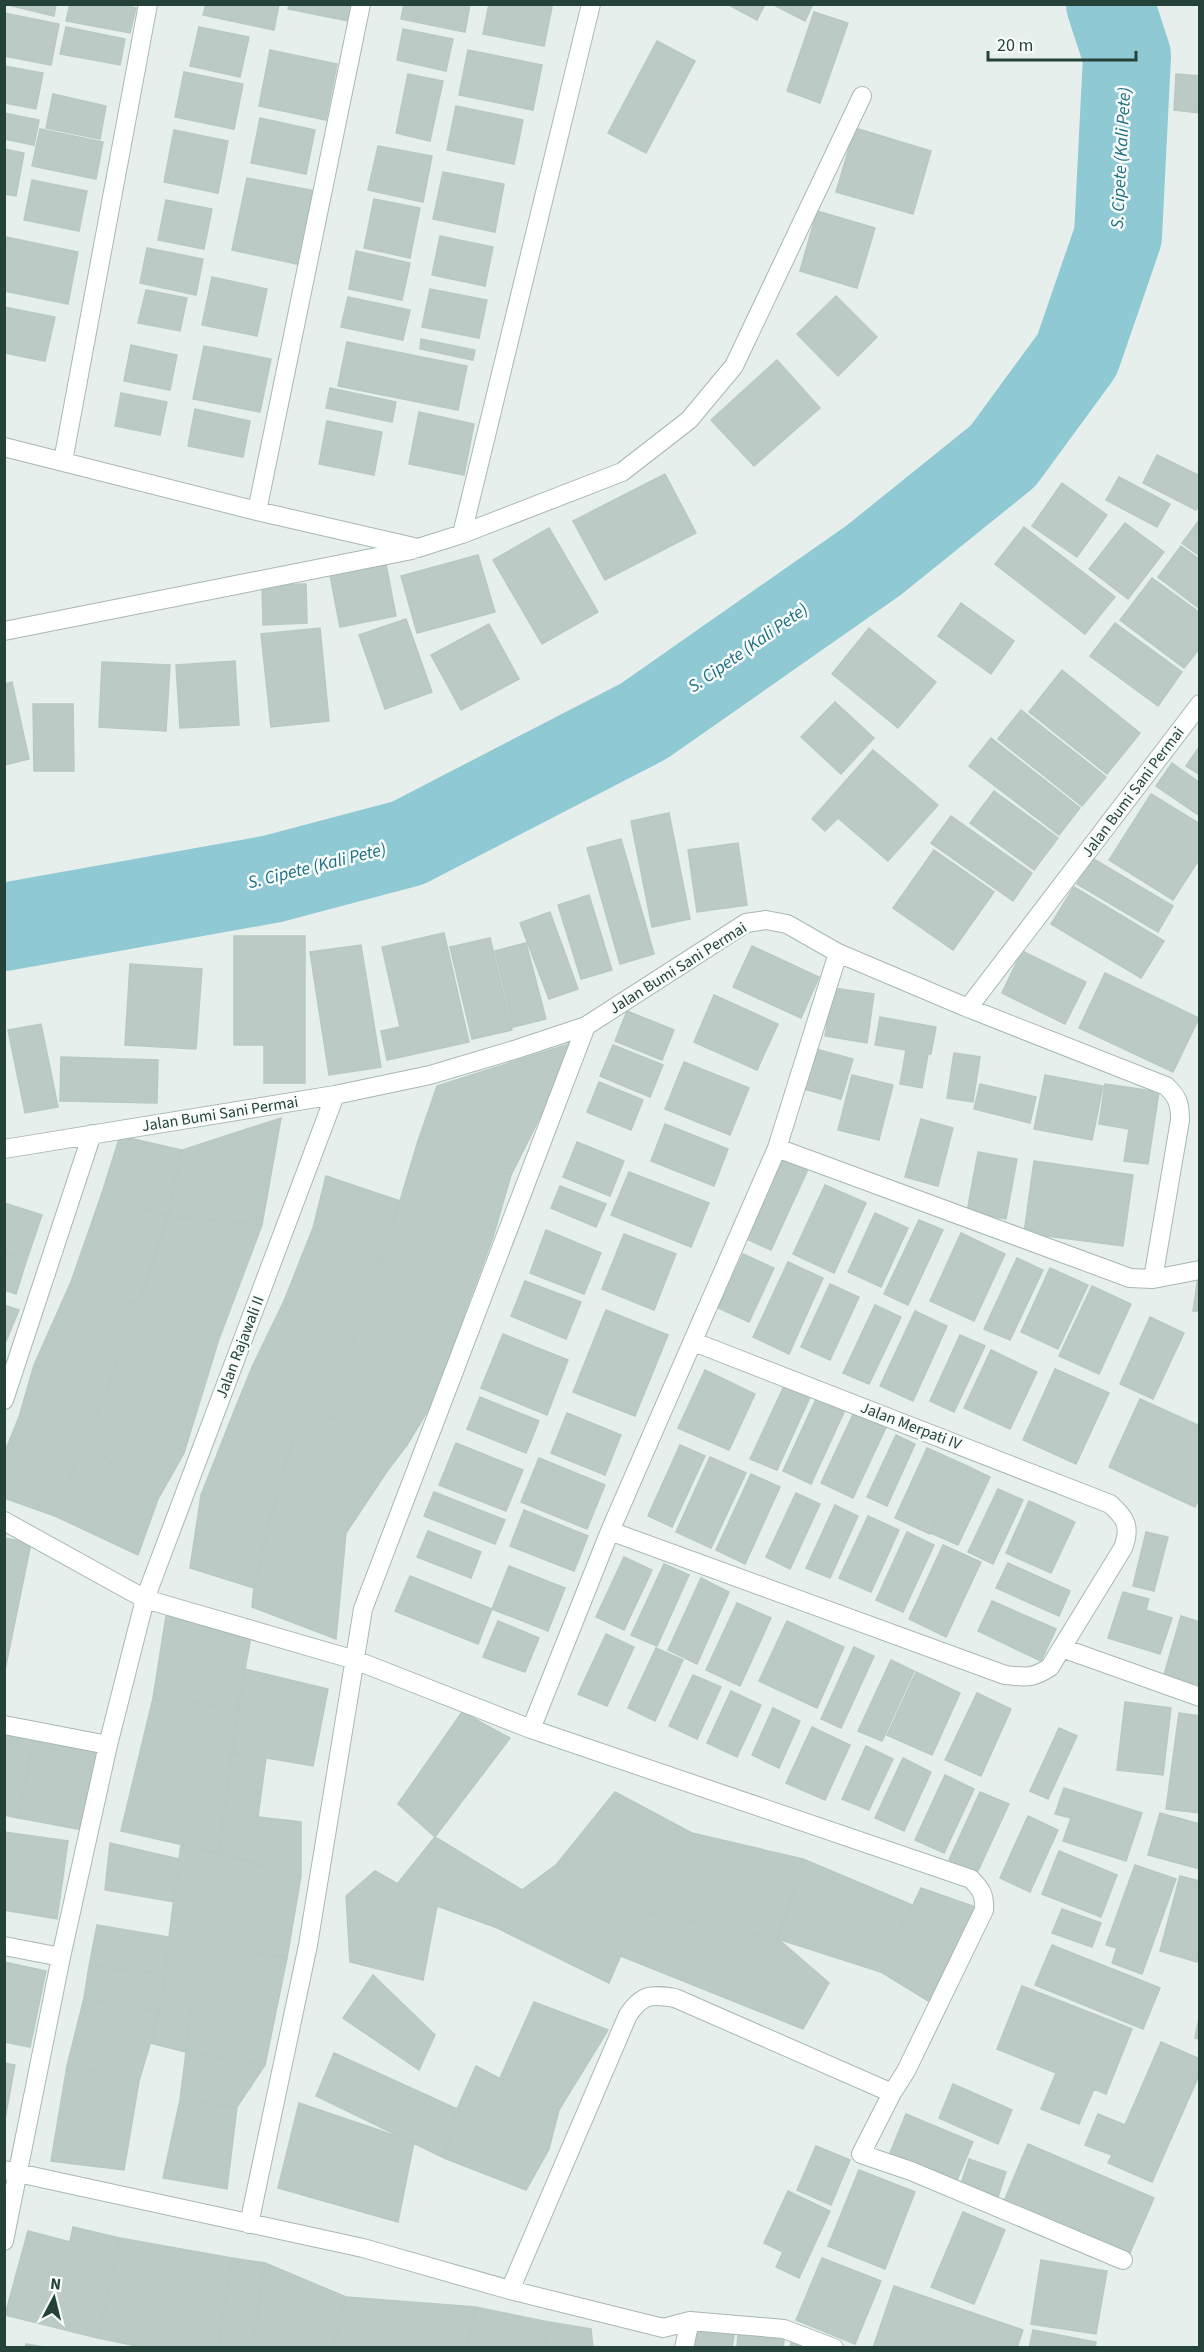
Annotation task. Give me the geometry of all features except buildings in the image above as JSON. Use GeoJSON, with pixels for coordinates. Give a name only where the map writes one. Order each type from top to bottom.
{"type":"FeatureCollection","features":[{"type":"Feature","properties":{"kind":"street"},"geometry":{"type":"LineString","coordinates":[[63,461],[148,4]]}},
{"type":"Feature","properties":{"kind":"street"},"geometry":{"type":"LineString","coordinates":[[257,511],[361,4]]}},
{"type":"Feature","properties":{"kind":"street"},"geometry":{"type":"LineString","coordinates":[[462,534],[591,4]]}},
{"type":"Feature","properties":{"kind":"street"},"geometry":{"type":"LineString","coordinates":[[4,631],[418,548],[462,534],[622,472],[689,420],[734,366],[862,96]]}},
{"type":"Feature","properties":{"kind":"street"},"geometry":{"type":"LineString","coordinates":[[6,453],[63,461],[257,511],[418,548]]}},
{"type":"Feature","properties":{"kind":"street","name":"Jalan Bumi Sani Permai"},"geometry":{"type":"LineString","coordinates":[[4,1149],[335,1095],[430,1075],[586,1026],[746,923],[766,920],[787,924],[838,953],[968,1008],[1200,704]]}},
{"type":"Feature","properties":{"kind":"street"},"geometry":{"type":"LineString","coordinates":[[531,1729],[610,1531],[777,1148],[838,953]]}},
{"type":"Feature","properties":{"kind":"street"},"geometry":{"type":"LineString","coordinates":[[968,1008],[1166,1086],[1177,1096],[1180,1120],[1153,1279]]}},
{"type":"Feature","properties":{"kind":"street"},"geometry":{"type":"LineString","coordinates":[[249,2224],[308,1945],[363,1609],[586,1026]]}},
{"type":"Feature","properties":{"kind":"street","name":"Jalan Rajawali II"},"geometry":{"type":"LineString","coordinates":[[4,2241],[12,2171],[108,1745],[144,1599],[335,1095]]}},
{"type":"Feature","properties":{"kind":"street"},"geometry":{"type":"LineString","coordinates":[[4,1400],[92,1134]]}},
{"type":"Feature","properties":{"kind":"street"},"geometry":{"type":"LineString","coordinates":[[777,1148],[1130,1278],[1153,1279],[1200,1270]]}},
{"type":"Feature","properties":{"kind":"street","name":"Jalan Merpati IV"},"geometry":{"type":"LineString","coordinates":[[694,1342],[1110,1504],[1124,1516],[1128,1536],[1062,1648]]}},
{"type":"Feature","properties":{"kind":"street"},"geometry":{"type":"LineString","coordinates":[[4,1521],[144,1599],[356,1660],[531,1729],[971,1879],[981,1889],[985,1898],[984,1910],[906,2071],[892,2093],[861,2154],[911,2171],[1123,2260]]}},
{"type":"Feature","properties":{"kind":"street"},"geometry":{"type":"LineString","coordinates":[[610,1531],[1005,1675],[1038,1676],[1050,1667],[1062,1648],[1200,1697]]}},
{"type":"Feature","properties":{"kind":"street"},"geometry":{"type":"LineString","coordinates":[[4,1725],[108,1745]]}},
{"type":"Feature","properties":{"kind":"street"},"geometry":{"type":"LineString","coordinates":[[4,1946],[61,1957]]}},
{"type":"Feature","properties":{"kind":"street"},"geometry":{"type":"LineString","coordinates":[[510,2290],[628,2015],[637,2002],[654,1995],[675,1998],[892,2093]]}},
{"type":"Feature","properties":{"kind":"street"},"geometry":{"type":"LineString","coordinates":[[12,2171],[363,2248],[510,2290],[663,2328],[690,2321],[784,2329],[834,2348]]}},
{"type":"Feature","properties":{"kind":"street"},"geometry":{"type":"LineString","coordinates":[[684,2348],[690,2321]]}},
{"type":"Feature","properties":{"kind":"waterway","name":"S. Cipete (Kali Pete)"},"geometry":{"type":"LineString","coordinates":[[4,927],[272,879],[408,843],[644,721],[874,560],[1003,456],[1077,355],[1118,236],[1127,56],[1110,4]]}}]}
